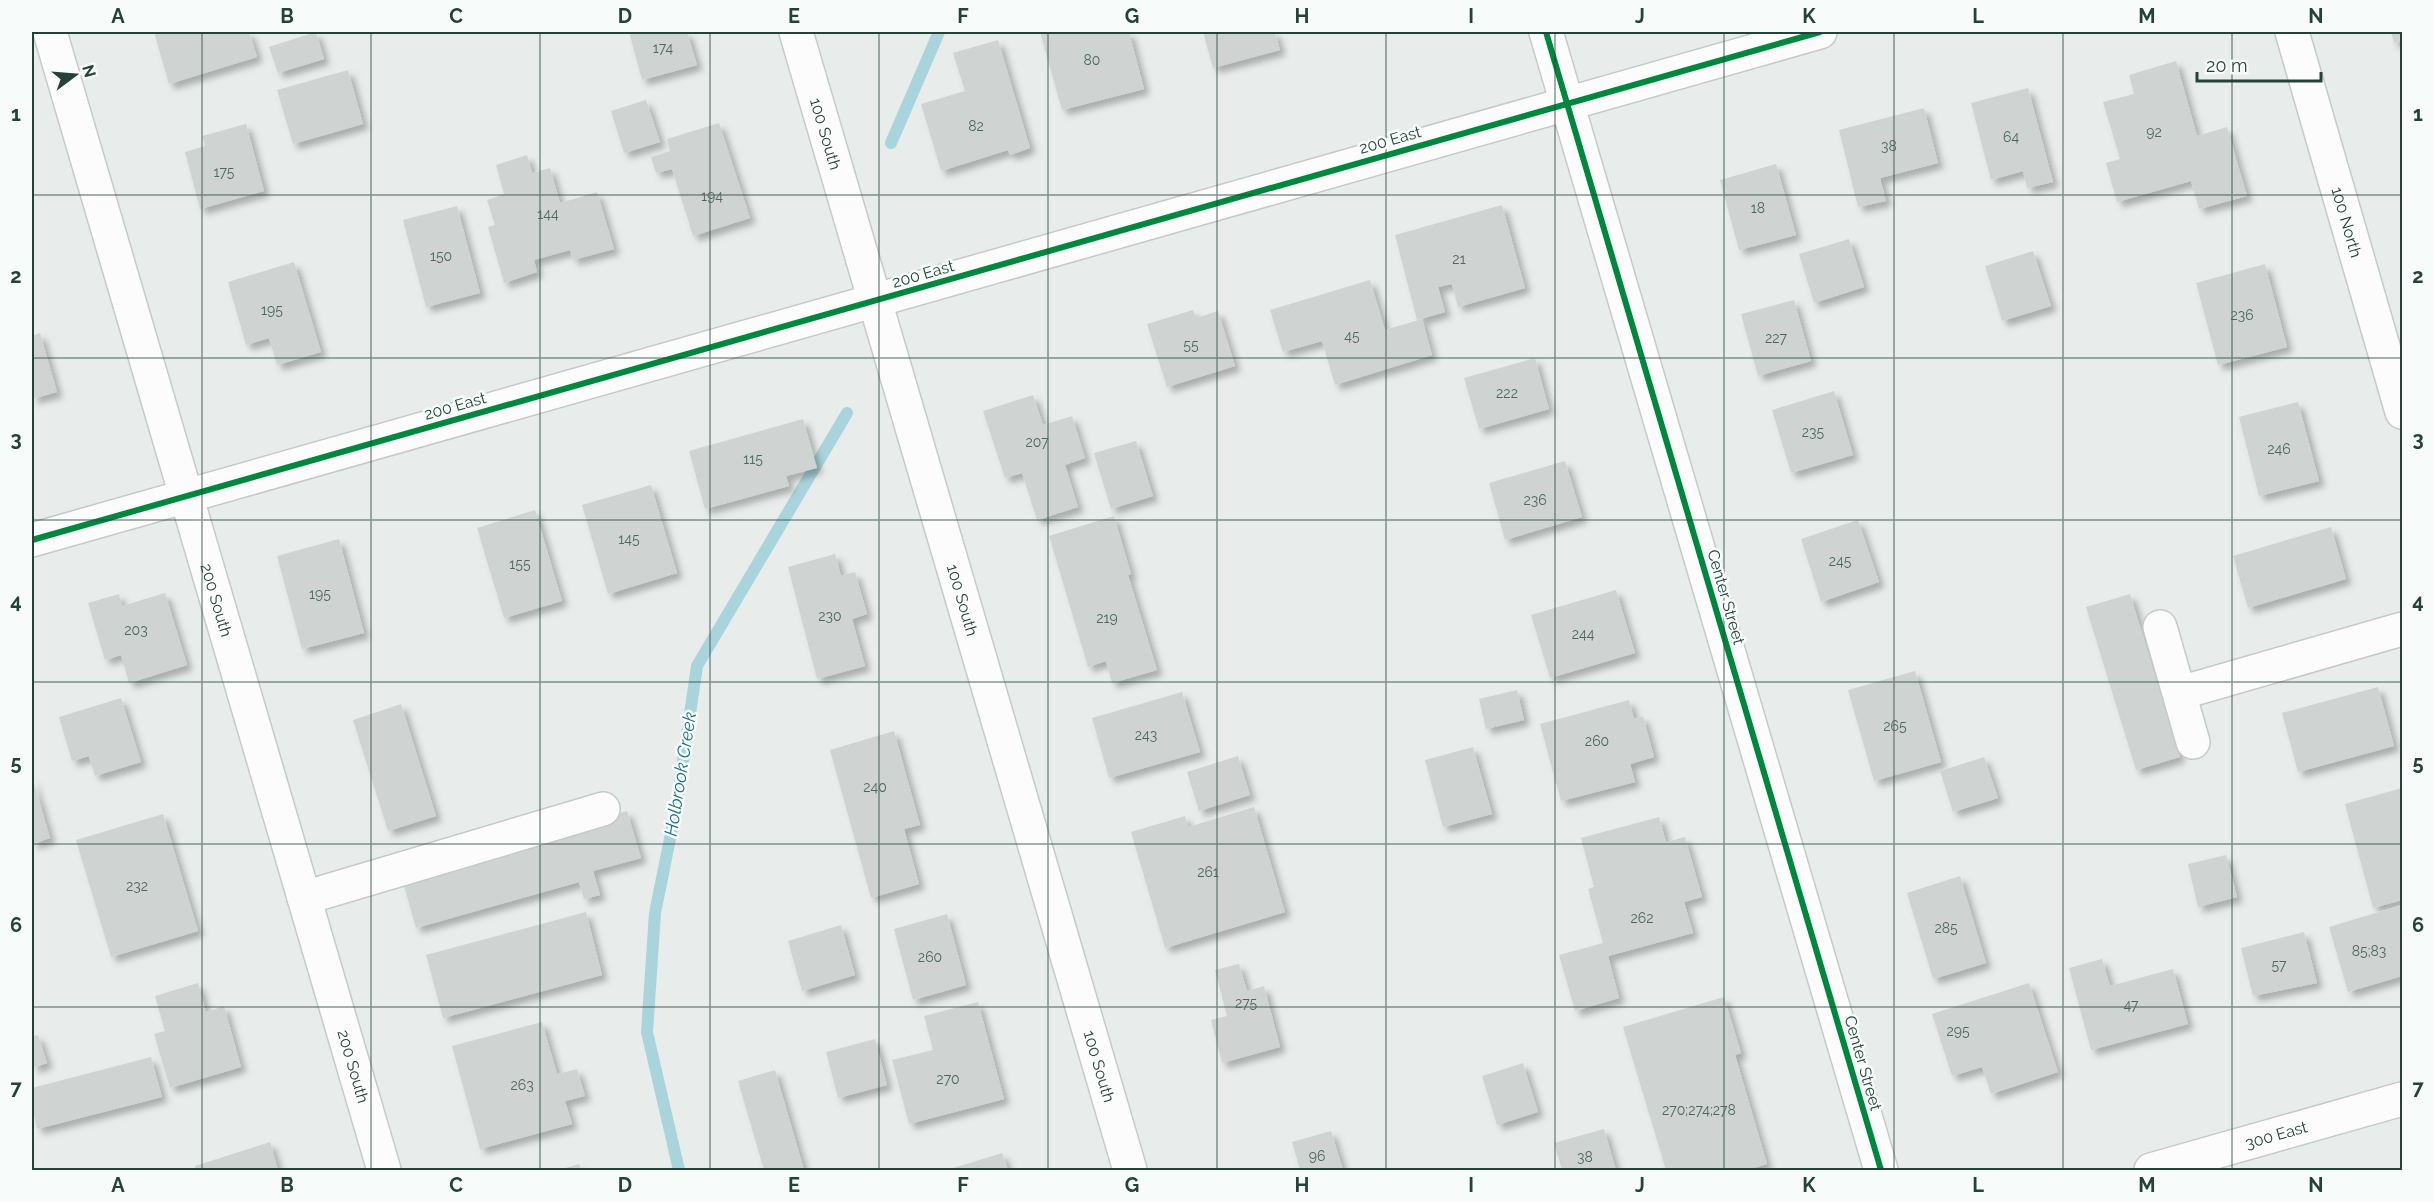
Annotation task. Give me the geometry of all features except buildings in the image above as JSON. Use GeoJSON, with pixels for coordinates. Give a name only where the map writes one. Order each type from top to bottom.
{"type":"FeatureCollection","features":[{"type":"Feature","properties":{"kind":"street","name":"200 South"},"geometry":{"type":"LineString","coordinates":[[50,32],[384,1170]]}},
{"type":"Feature","properties":{"kind":"street","name":"100 South"},"geometry":{"type":"LineString","coordinates":[[796,32],[1130,1170]]}},
{"type":"Feature","properties":{"kind":"street","name":"Center Street"},"geometry":{"type":"LineString","coordinates":[[1546,32],[1881,1170]]}},
{"type":"Feature","properties":{"kind":"street","name":"200 East"},"geometry":{"type":"LineString","coordinates":[[32,540],[1820,32]]}},
{"type":"Feature","properties":{"kind":"street","name":"100 North"},"geometry":{"type":"LineString","coordinates":[[2292,32],[2403,412]]}},
{"type":"Feature","properties":{"kind":"street"},"geometry":{"type":"LineString","coordinates":[[2160,627],[2193,742]]}},
{"type":"Feature","properties":{"kind":"street"},"geometry":{"type":"LineString","coordinates":[[2180,693],[2403,629]]}},
{"type":"Feature","properties":{"kind":"street"},"geometry":{"type":"LineString","coordinates":[[304,898],[603,809]]}},
{"type":"Feature","properties":{"kind":"street","name":"300 East"},"geometry":{"type":"LineString","coordinates":[[2151,1170],[2403,1099]]}},
{"type":"Feature","properties":{"kind":"waterway","name":"Holbrook Creek"},"geometry":{"type":"LineString","coordinates":[[891,143],[939,32]]}},
{"type":"Feature","properties":{"kind":"waterway","name":"Holbrook Creek"},"geometry":{"type":"LineString","coordinates":[[679,1170],[647,1032],[655,913],[676,809],[697,666],[847,413]]}},
{"type":"Feature","properties":{"kind":"cycle path"},"geometry":{"type":"LineString","coordinates":[[1546,32],[1881,1170]]}},
{"type":"Feature","properties":{"kind":"cycle path"},"geometry":{"type":"LineString","coordinates":[[32,540],[1820,32]]}}]}
